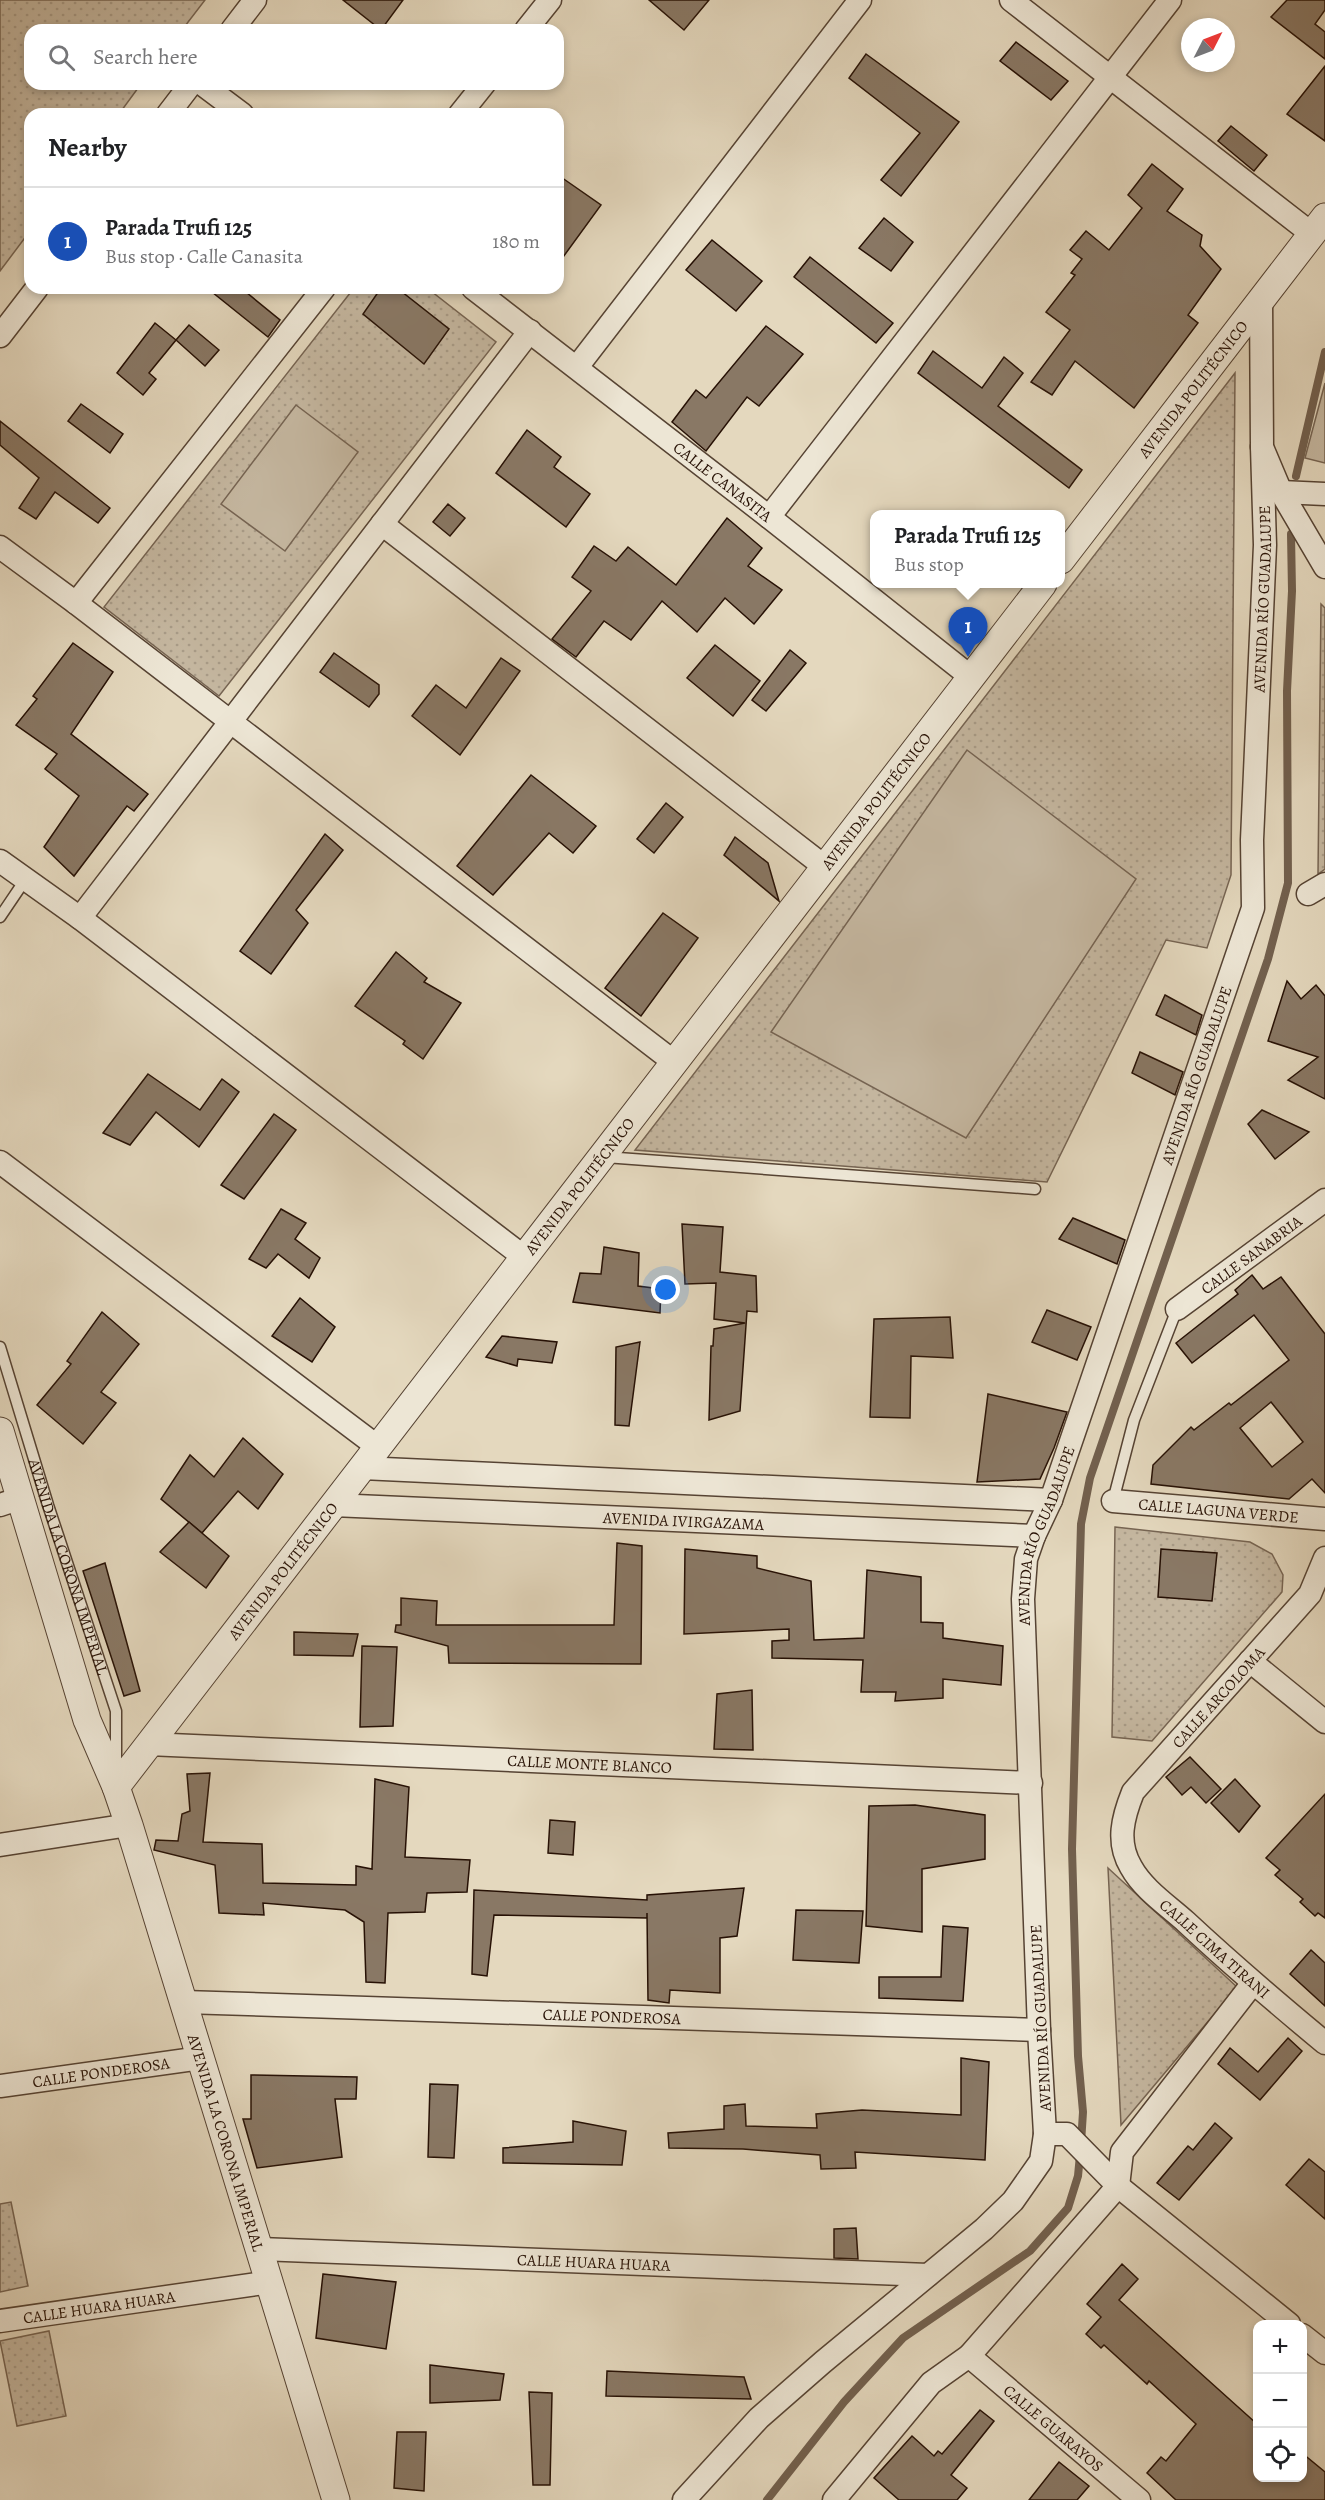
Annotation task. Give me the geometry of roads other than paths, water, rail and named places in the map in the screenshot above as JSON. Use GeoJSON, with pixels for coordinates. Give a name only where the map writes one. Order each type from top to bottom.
{"type":"FeatureCollection","features":[{"type":"Feature","properties":{"kind":"street"},"geometry":{"type":"LineString","coordinates":[[237,24],[255,0]]}},
{"type":"Feature","properties":{"kind":"street"},"geometry":{"type":"LineString","coordinates":[[531,24],[550,0]]}},
{"type":"Feature","properties":{"kind":"street"},"geometry":{"type":"LineString","coordinates":[[577,367],[860,0]]}},
{"type":"Feature","properties":{"kind":"street"},"geometry":{"type":"LineString","coordinates":[[1011,0],[1110,76],[1319,225]]}},
{"type":"Feature","properties":{"kind":"street"},"geometry":{"type":"LineString","coordinates":[[769,517],[1170,0]]}},
{"type":"Feature","properties":{"kind":"street"},"geometry":{"type":"LineString","coordinates":[[173,108],[186,90]]}},
{"type":"Feature","properties":{"kind":"street"},"geometry":{"type":"LineString","coordinates":[[210,90],[234,108]]}},
{"type":"Feature","properties":{"kind":"street"},"geometry":{"type":"LineString","coordinates":[[465,108],[479,90]]}},
{"type":"Feature","properties":{"kind":"street","name":"AVENIDA POLITÉCNICO"},"geometry":{"type":"LineString","coordinates":[[1065,555],[1319,225]]}},
{"type":"Feature","properties":{"kind":"street"},"geometry":{"type":"LineString","coordinates":[[0,336],[32,294]]}},
{"type":"Feature","properties":{"kind":"street"},"geometry":{"type":"LineString","coordinates":[[76,603],[319,294]]}},
{"type":"Feature","properties":{"kind":"street","name":"CALLE CANASITA"},"geometry":{"type":"LineString","coordinates":[[481,294],[971,677]]}},
{"type":"Feature","properties":{"kind":"street","name":"AVENIDA RÍO GUADALUPE"},"geometry":{"type":"LineString","coordinates":[[684,2500],[759,2418],[984,2229],[1013,2201],[1041,2161],[1056,2134],[1039,2030],[1023,1599],[1026,1559],[1051,1500],[1253,908],[1252,840],[1265,545],[1261,299]]}},
{"type":"Feature","properties":{"kind":"street"},"geometry":{"type":"LineString","coordinates":[[80,918],[530,331]]}},
{"type":"Feature","properties":{"kind":"street"},"geometry":{"type":"LineString","coordinates":[[1262,447],[1281,492],[1325,567]]}},
{"type":"Feature","properties":{"kind":"street"},"geometry":{"type":"LineString","coordinates":[[1281,492],[1325,494]]}},
{"type":"Feature","properties":{"kind":"street"},"geometry":{"type":"LineString","coordinates":[[382,524],[825,867]]}},
{"type":"Feature","properties":{"kind":"street"},"geometry":{"type":"LineString","coordinates":[[0,547],[674,1062]]}},
{"type":"Feature","properties":{"kind":"street","name":"AVENIDA POLITÉCNICO"},"geometry":{"type":"LineString","coordinates":[[116,1787],[1040,588]]}},
{"type":"Feature","properties":{"kind":"street"},"geometry":{"type":"LineString","coordinates":[[0,861],[80,918],[524,1257]]}},
{"type":"Feature","properties":{"kind":"street"},"geometry":{"type":"LineString","coordinates":[[0,1162],[378,1447]]}},
{"type":"Feature","properties":{"kind":"street","name":"CALLE SANABRIA"},"geometry":{"type":"LineString","coordinates":[[1177,1309],[1325,1200]]}},
{"type":"Feature","properties":{"kind":"street","name":"AVENIDA LA CORONA IMPERIAL"},"geometry":{"type":"LineString","coordinates":[[0,1431],[11,1502],[87,1720],[116,1787],[129,1825],[336,2500]]}},
{"type":"Feature","properties":{"kind":"street"},"geometry":{"type":"LineString","coordinates":[[362,1468],[1051,1500]]}},
{"type":"Feature","properties":{"kind":"street","name":"CALLE LAGUNA VERDE"},"geometry":{"type":"LineString","coordinates":[[1113,1501],[1325,1520]]}},
{"type":"Feature","properties":{"kind":"street","name":"AVENIDA IVIRGAZAMA"},"geometry":{"type":"LineString","coordinates":[[333,1505],[1034,1536]]}},
{"type":"Feature","properties":{"kind":"street","name":"CALLE ARCOLOMA"},"geometry":{"type":"LineString","coordinates":[[1121,1840],[1123,1815],[1133,1792],[1250,1661],[1317,1597],[1325,1558]]}},
{"type":"Feature","properties":{"kind":"street"},"geometry":{"type":"LineString","coordinates":[[1250,1661],[1325,1722]]}},
{"type":"Feature","properties":{"kind":"street","name":"CALLE MONTE BLANCO"},"geometry":{"type":"LineString","coordinates":[[148,1744],[1031,1783]]}},
{"type":"Feature","properties":{"kind":"street"},"geometry":{"type":"LineString","coordinates":[[0,1845],[129,1825]]}},
{"type":"Feature","properties":{"kind":"street","name":"CALLE CIMA TIRANI"},"geometry":{"type":"LineString","coordinates":[[1121,1840],[1130,1866],[1146,1887],[1253,1983],[1325,2043]]}},
{"type":"Feature","properties":{"kind":"street"},"geometry":{"type":"LineString","coordinates":[[834,2500],[931,2383],[969,2356],[1118,2186],[1122,2152],[1253,1983]]}},
{"type":"Feature","properties":{"kind":"street","name":"CALLE PONDEROSA"},"geometry":{"type":"LineString","coordinates":[[184,2002],[1039,2030]]}},
{"type":"Feature","properties":{"kind":"street","name":"CALLE PONDEROSA"},"geometry":{"type":"LineString","coordinates":[[0,2086],[201,2058]]}},
{"type":"Feature","properties":{"kind":"street"},"geometry":{"type":"LineString","coordinates":[[1056,2134],[1092,2160],[1118,2186],[1283,2320]]}},
{"type":"Feature","properties":{"kind":"street","name":"CALLE HUARA HUARA"},"geometry":{"type":"LineString","coordinates":[[260,2249],[928,2274]]}},
{"type":"Feature","properties":{"kind":"street","name":"CALLE HUARA HUARA"},"geometry":{"type":"LineString","coordinates":[[0,2321],[270,2282]]}},
{"type":"Feature","properties":{"kind":"street"},"geometry":{"type":"LineString","coordinates":[[1307,2339],[1325,2353]]}},
{"type":"Feature","properties":{"kind":"street","name":"CALLE GUARAYOS"},"geometry":{"type":"LineString","coordinates":[[969,2356],[1139,2500]]}},
{"type":"Feature","properties":{"kind":"lane"},"geometry":{"type":"LineString","coordinates":[[0,917],[25,880]]}},
{"type":"Feature","properties":{"kind":"lane"},"geometry":{"type":"LineString","coordinates":[[601,1157],[1035,1189]]}},
{"type":"Feature","properties":{"kind":"lane"},"geometry":{"type":"LineString","coordinates":[[1113,1501],[1134,1420],[1177,1309]]}},
{"type":"Feature","properties":{"kind":"lane","name":"AVENIDA LA CORONA IMPERIAL"},"geometry":{"type":"LineString","coordinates":[[0,1347],[48,1505],[116,1711],[116,1787]]}},
{"type":"Feature","properties":{"kind":"waterway"},"geometry":{"type":"LineString","coordinates":[[1296,476],[1325,352]]}},
{"type":"Feature","properties":{"kind":"waterway"},"geometry":{"type":"LineString","coordinates":[[1081,2143],[1083,2112],[1078,2056],[1072,1849],[1081,1524],[1090,1478],[1268,959],[1288,883],[1287,691],[1292,591],[1291,534]]}},
{"type":"Feature","properties":{"kind":"waterway"},"geometry":{"type":"LineString","coordinates":[[767,2500],[844,2402],[903,2338],[1030,2251],[1068,2208],[1078,2176],[1080,2155]]}},
{"type":"Feature","properties":{"kind":"place","name":"Parada Trufi 125"},"geometry":{"type":"Point","coordinates":[968,657]}}]}
